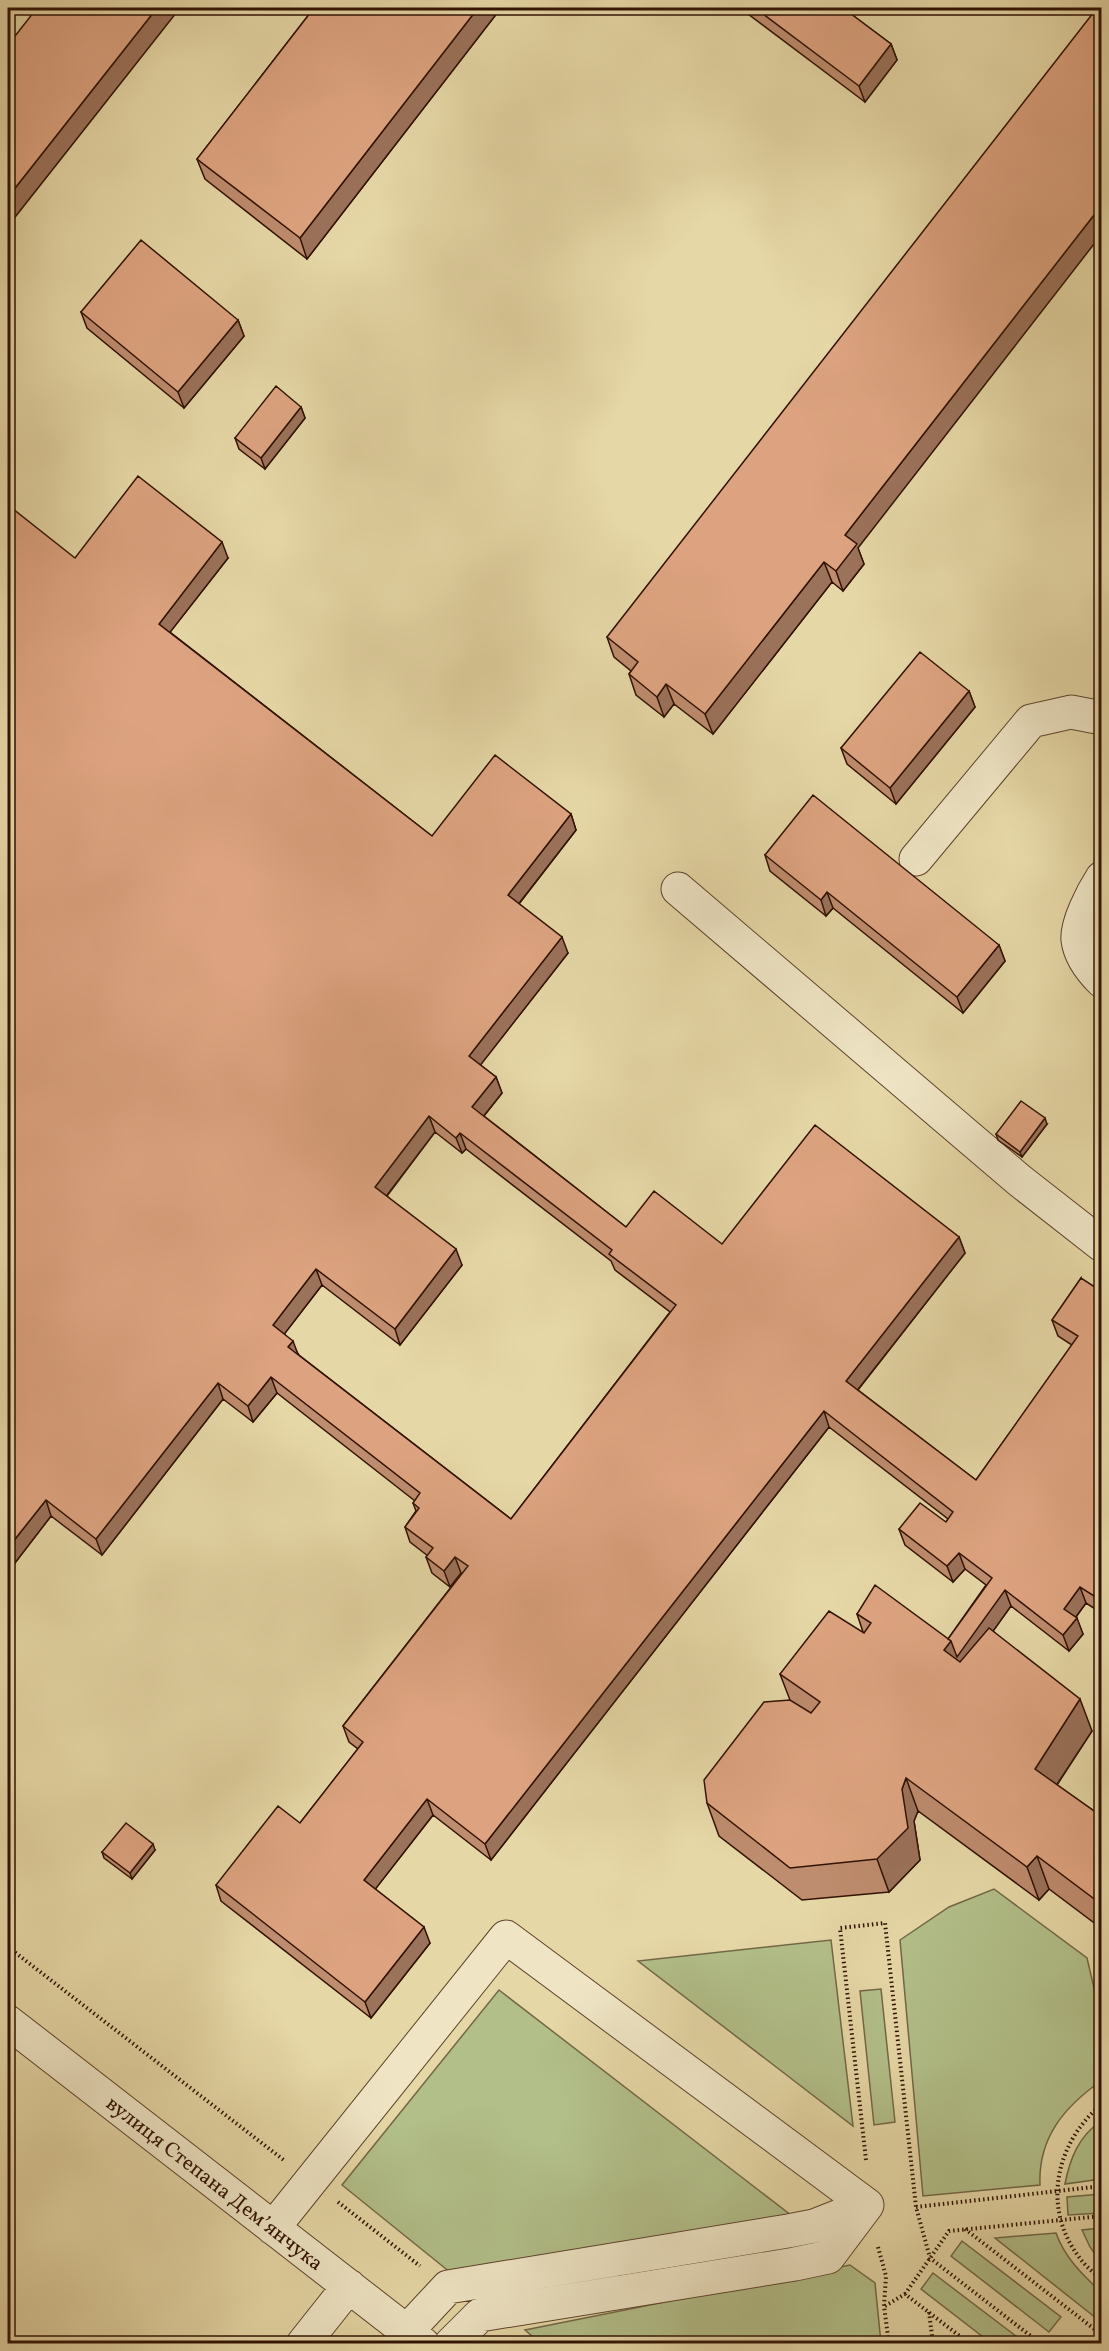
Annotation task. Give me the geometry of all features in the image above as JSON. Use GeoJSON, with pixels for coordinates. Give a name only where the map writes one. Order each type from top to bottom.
{"type":"FeatureCollection","features":[{"type":"Feature","properties":{"kind":"street"},"geometry":{"type":"LineString","coordinates":[[916,859],[1031,721],[1071,712],[1101,718]]}},
{"type":"Feature","properties":{"kind":"street"},"geometry":{"type":"LineString","coordinates":[[1101,878],[1085,909],[1078,939],[1088,967],[1101,981]]}},
{"type":"Feature","properties":{"kind":"street"},"geometry":{"type":"LineString","coordinates":[[678,889],[1018,1180],[1101,1245]]}},
{"type":"Feature","properties":{"kind":"street"},"geometry":{"type":"LineString","coordinates":[[273,2228],[506,1937],[867,2205]]}},
{"type":"Feature","properties":{"kind":"street","name":"вулиця Степана Демʼянчука"},"geometry":{"type":"LineString","coordinates":[[8,2022],[415,2337]]}},
{"type":"Feature","properties":{"kind":"street"},"geometry":{"type":"LineString","coordinates":[[415,2337],[448,2287],[788,2232],[814,2226],[867,2205]]}},
{"type":"Feature","properties":{"kind":"street"},"geometry":{"type":"LineString","coordinates":[[451,2343],[480,2314],[828,2257],[867,2205]]}},
{"type":"Feature","properties":{"kind":"street"},"geometry":{"type":"LineString","coordinates":[[303,2343],[349,2286]]}},
{"type":"Feature","properties":{"kind":"path"},"geometry":{"type":"LineString","coordinates":[[889,2343],[884,2306],[886,2276],[867,2205],[865,2144],[840,1928],[885,1923],[916,2207],[930,2258],[1041,2343]]}},
{"type":"Feature","properties":{"kind":"path"},"geometry":{"type":"LineString","coordinates":[[8,1947],[448,2287]]}},
{"type":"Feature","properties":{"kind":"path"},"geometry":{"type":"LineString","coordinates":[[1101,2104],[1086,2117],[1070,2139],[1062,2159],[1058,2191],[1065,2233],[1079,2257],[1101,2280]]}},
{"type":"Feature","properties":{"kind":"path"},"geometry":{"type":"LineString","coordinates":[[916,2207],[1101,2186]]}},
{"type":"Feature","properties":{"kind":"path"},"geometry":{"type":"LineString","coordinates":[[884,2306],[905,2294],[949,2231],[1101,2216]]}},
{"type":"Feature","properties":{"kind":"path"},"geometry":{"type":"LineString","coordinates":[[965,2229],[1101,2335]]}},
{"type":"Feature","properties":{"kind":"path"},"geometry":{"type":"LineString","coordinates":[[905,2294],[970,2343]]}},
{"type":"Feature","properties":{"kind":"path"},"geometry":{"type":"LineString","coordinates":[[929,2312],[933,2343]]}},
{"type":"Feature","properties":{"kind":"green space"},"geometry":{"type":"Polygon","coordinates":[[[994,1889],[1087,1958],[1101,2018],[1101,2081],[1076,2102],[1056,2125],[1043,2153],[1040,2185],[923,2196],[900,1940],[949,1907],[994,1889]]]}},
{"type":"Feature","properties":{"kind":"green space"},"geometry":{"type":"Polygon","coordinates":[[[831,1940],[853,2126],[638,1961],[831,1940]]]}},
{"type":"Feature","properties":{"kind":"green space"},"geometry":{"type":"Polygon","coordinates":[[[881,1989],[895,2122],[874,2125],[860,1991],[881,1989]]]}},
{"type":"Feature","properties":{"kind":"green space"},"geometry":{"type":"Polygon","coordinates":[[[499,1990],[796,2219],[456,2277],[342,2185],[499,1990]]]}},
{"type":"Feature","properties":{"kind":"green space"},"geometry":{"type":"Polygon","coordinates":[[[1101,2121],[1101,2179],[1065,2184],[1070,2165],[1081,2141],[1101,2121]]]}},
{"type":"Feature","properties":{"kind":"green space"},"geometry":{"type":"Polygon","coordinates":[[[1101,2194],[1101,2213],[1068,2215],[1067,2197],[1101,2194]]]}},
{"type":"Feature","properties":{"kind":"green space"},"geometry":{"type":"Polygon","coordinates":[[[1102,2228],[1101,2263],[1082,2230],[1102,2228]]]}},
{"type":"Feature","properties":{"kind":"green space"},"geometry":{"type":"Polygon","coordinates":[[[1056,2233],[1069,2258],[1101,2292],[1101,2322],[995,2238],[1056,2233]]]}},
{"type":"Feature","properties":{"kind":"green space"},"geometry":{"type":"Polygon","coordinates":[[[962,2241],[1061,2317],[1049,2332],[951,2256],[962,2241]]]}},
{"type":"Feature","properties":{"kind":"green space"},"geometry":{"type":"Polygon","coordinates":[[[850,2265],[875,2283],[881,2343],[541,2344],[525,2330],[850,2265]]]}},
{"type":"Feature","properties":{"kind":"green space"},"geometry":{"type":"Polygon","coordinates":[[[933,2273],[1025,2343],[991,2343],[921,2289],[933,2273]]]}},
{"type":"Feature","properties":{"kind":"building"},"geometry":{"type":"Polygon","coordinates":[[[37,8],[157,8],[8,197],[8,45],[37,8]]]}},
{"type":"Feature","properties":{"kind":"building"},"geometry":{"type":"Polygon","coordinates":[[[314,8],[478,8],[300,238],[197,159],[314,8]]]}},
{"type":"Feature","properties":{"kind":"building"},"geometry":{"type":"Polygon","coordinates":[[[755,8],[843,8],[891,44],[859,86],[755,8]]]}},
{"type":"Feature","properties":{"kind":"building"},"geometry":{"type":"Polygon","coordinates":[[[1097,8],[1101,8],[1101,206],[845,535],[857,544],[836,571],[824,562],[705,714],[666,684],[657,697],[629,674],[638,662],[607,637],[1097,8]]]}},
{"type":"Feature","properties":{"kind":"building"},"geometry":{"type":"Polygon","coordinates":[[[141,240],[238,320],[178,392],[81,312],[141,240]]]}},
{"type":"Feature","properties":{"kind":"building"},"geometry":{"type":"Polygon","coordinates":[[[276,386],[301,407],[261,458],[235,438],[276,386]]]}},
{"type":"Feature","properties":{"kind":"building"},"geometry":{"type":"Polygon","coordinates":[[[138,476],[222,542],[159,624],[432,836],[495,755],[571,814],[508,895],[562,937],[469,1056],[496,1077],[472,1107],[626,1227],[654,1191],[722,1244],[815,1125],[959,1237],[846,1381],[976,1480],[1078,1336],[1052,1320],[1081,1278],[1101,1291],[1101,1585],[1094,1596],[1080,1587],[1064,1609],[1077,1618],[1063,1635],[1005,1590],[957,1657],[948,1639],[992,1578],[959,1553],[947,1566],[899,1529],[920,1503],[946,1522],[953,1512],[824,1411],[485,1844],[427,1799],[364,1880],[424,1927],[365,2002],[216,1885],[278,1806],[300,1823],[363,1742],[343,1726],[468,1566],[455,1557],[444,1571],[426,1557],[433,1548],[405,1527],[419,1508],[413,1503],[420,1493],[271,1377],[248,1406],[218,1383],[96,1539],[46,1500],[8,1548],[8,505],[75,558],[138,476]],[[429,1116],[375,1187],[456,1249],[395,1329],[316,1269],[273,1325],[293,1341],[288,1347],[511,1519],[676,1305],[609,1254],[612,1250],[460,1133],[456,1138],[429,1116]]]}},
{"type":"Feature","properties":{"kind":"building"},"geometry":{"type":"Polygon","coordinates":[[[920,652],[969,691],[890,788],[841,748],[920,652]]]}},
{"type":"Feature","properties":{"kind":"building"},"geometry":{"type":"Polygon","coordinates":[[[813,795],[999,945],[957,997],[827,892],[821,900],[765,855],[813,795]]]}},
{"type":"Feature","properties":{"kind":"building"},"geometry":{"type":"Polygon","coordinates":[[[1021,1101],[1045,1118],[1020,1152],[996,1134],[1021,1101]]]}},
{"type":"Feature","properties":{"kind":"building"},"geometry":{"type":"Polygon","coordinates":[[[875,1585],[951,1641],[944,1650],[960,1662],[989,1628],[1080,1699],[1035,1769],[1101,1816],[1101,1904],[1037,1856],[1027,1867],[906,1778],[902,1789],[908,1828],[877,1859],[790,1868],[707,1803],[704,1780],[764,1702],[790,1700],[811,1713],[820,1702],[780,1674],[829,1611],[864,1633],[871,1623],[857,1614],[875,1585]]]}},
{"type":"Feature","properties":{"kind":"building"},"geometry":{"type":"Polygon","coordinates":[[[126,1823],[153,1844],[130,1873],[102,1852],[126,1823]]]}},
{"type":"Feature","properties":{"kind":"building"},"geometry":{"type":"Polygon","coordinates":[[[133,2338],[141,2343],[129,2343],[133,2338]]]}}]}
